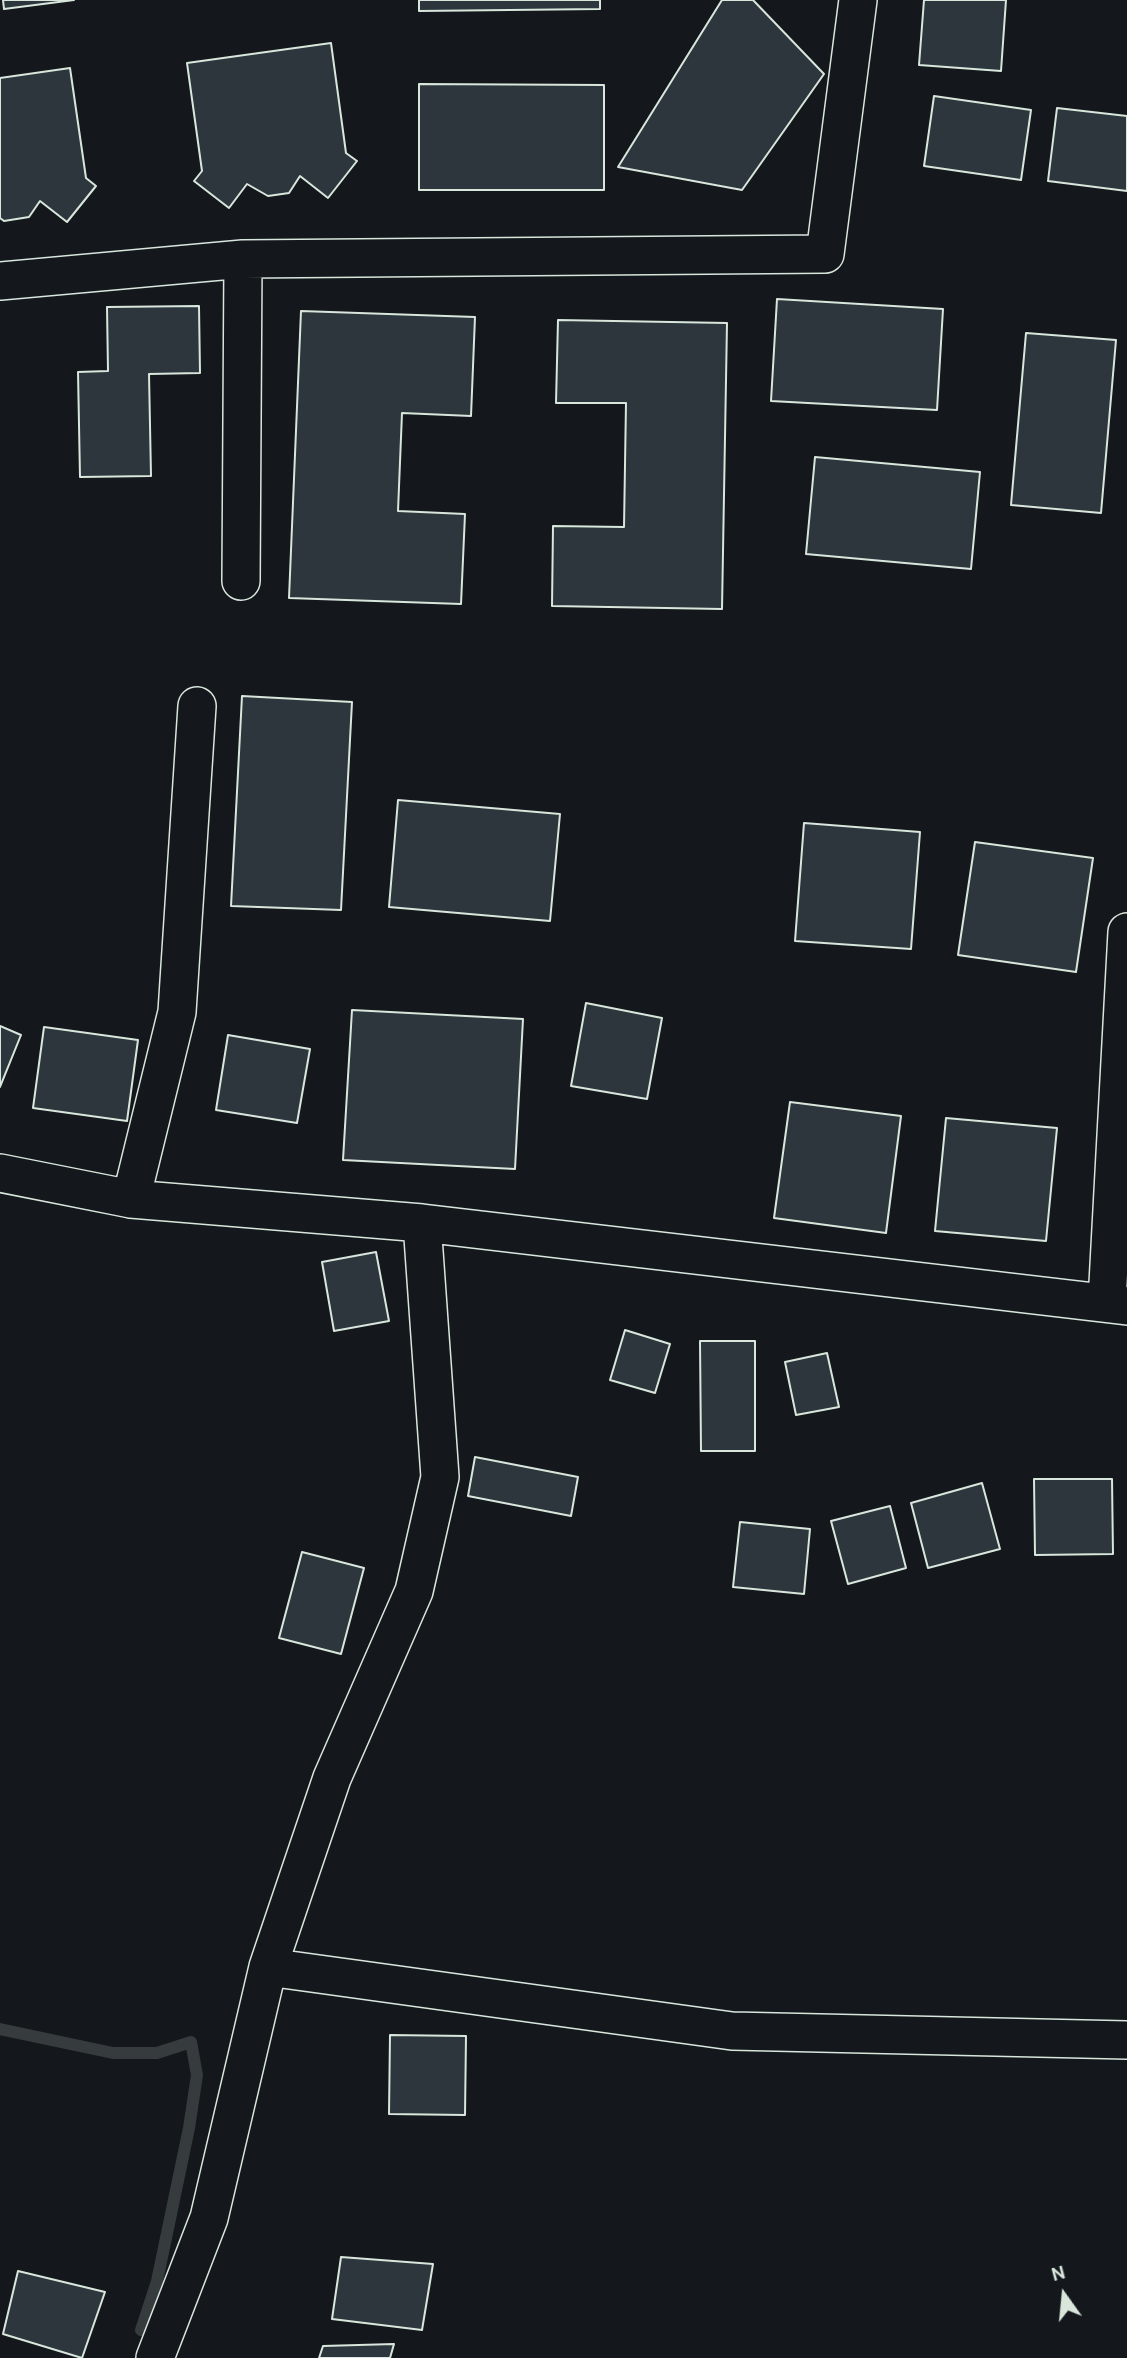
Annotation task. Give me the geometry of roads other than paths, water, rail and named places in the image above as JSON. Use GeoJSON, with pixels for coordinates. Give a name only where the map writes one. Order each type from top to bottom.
{"type":"FeatureCollection","features":[{"type":"Feature","properties":{"kind":"street"},"geometry":{"type":"LineString","coordinates":[[0,281],[243,259],[825,254],[858,0]]}},
{"type":"Feature","properties":{"kind":"street"},"geometry":{"type":"LineString","coordinates":[[241,581],[243,259]]}},
{"type":"Feature","properties":{"kind":"street"},"geometry":{"type":"LineString","coordinates":[[131,1199],[177,1012],[197,706]]}},
{"type":"Feature","properties":{"kind":"street"},"geometry":{"type":"LineString","coordinates":[[0,1172],[131,1199],[422,1223],[1117,1304],[1127,932]]}},
{"type":"Feature","properties":{"kind":"street"},"geometry":{"type":"LineString","coordinates":[[155,2358],[209,2218],[268,1967],[332,1778],[414,1591],[440,1477],[422,1223]]}},
{"type":"Feature","properties":{"kind":"street"},"geometry":{"type":"LineString","coordinates":[[268,1967],[732,2031],[1127,2040]]}},
{"type":"Feature","properties":{"kind":"waterway"},"geometry":{"type":"LineString","coordinates":[[0,2029],[113,2053],[157,2053],[191,2042],[197,2075],[189,2128],[157,2281],[141,2330]]}}]}
